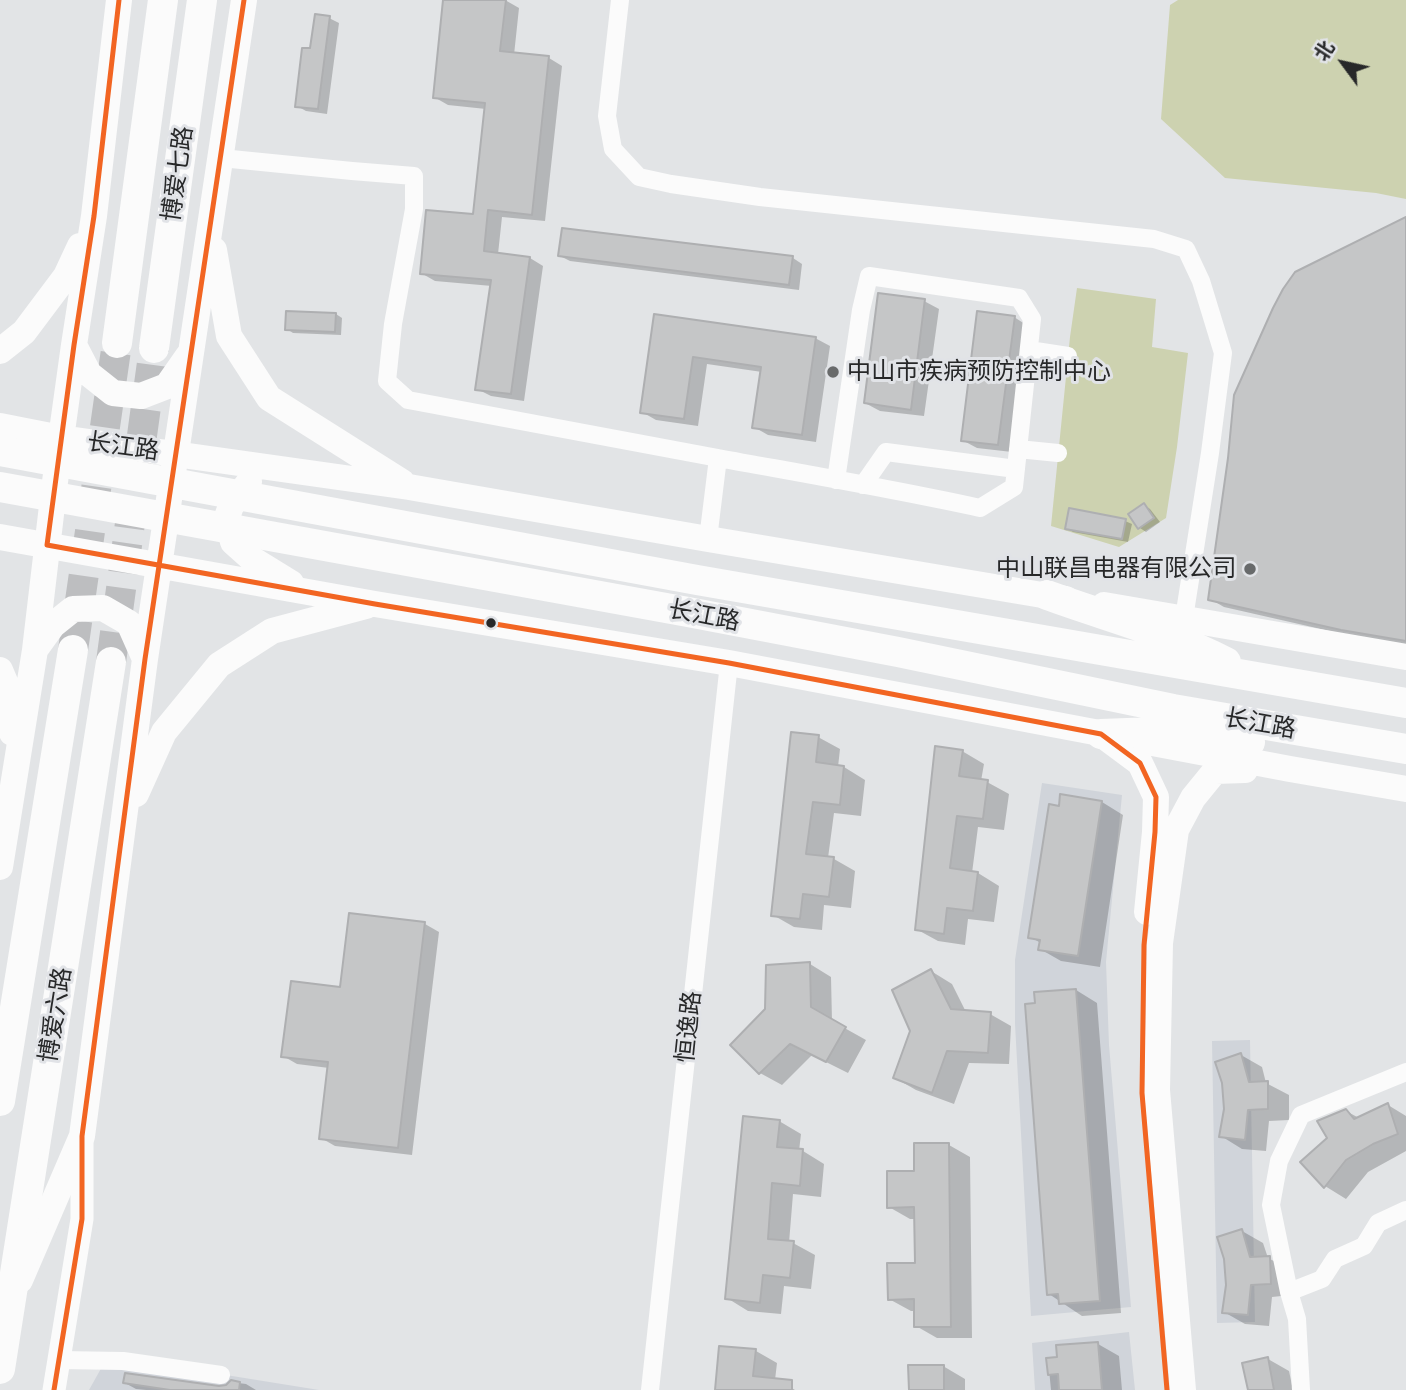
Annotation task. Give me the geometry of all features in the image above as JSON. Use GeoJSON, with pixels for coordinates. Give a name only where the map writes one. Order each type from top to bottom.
{"type":"FeatureCollection","features":[{"type":"Feature","properties":{"kind":"highway","name":"博爱七路"},"geometry":{"type":"LineString","coordinates":[[117,343],[163,0]]}},
{"type":"Feature","properties":{"kind":"highway","name":"博爱七路"},"geometry":{"type":"LineString","coordinates":[[154,348],[202,0]]}},
{"type":"Feature","properties":{"kind":"highway","name":"长江路"},"geometry":{"type":"LineString","coordinates":[[0,451],[697,580],[1406,703]]}},
{"type":"Feature","properties":{"kind":"highway","name":"长江路"},"geometry":{"type":"LineString","coordinates":[[0,487],[688,612],[1173,709],[1406,749]]}},
{"type":"Feature","properties":{"kind":"highway"},"geometry":{"type":"LineString","coordinates":[[1047,595],[1206,652],[1258,678]]}},
{"type":"Feature","properties":{"kind":"highway","name":"博爱六路"},"geometry":{"type":"LineString","coordinates":[[0,1101],[73,650]]}},
{"type":"Feature","properties":{"kind":"highway","name":"博爱六路"},"geometry":{"type":"LineString","coordinates":[[0,1369],[111,662]]}},
{"type":"Feature","properties":{"kind":"highway"},"geometry":{"type":"LineString","coordinates":[[1101,734],[1154,732],[1228,738],[1279,747],[1329,750],[1360,741]]}},
{"type":"Feature","properties":{"kind":"main road"},"geometry":{"type":"LineString","coordinates":[[0,867],[35,650],[54,489],[94,216],[119,0]]}},
{"type":"Feature","properties":{"kind":"main road","name":"博爱七路"},"geometry":{"type":"LineString","coordinates":[[169,505],[244,0]]}},
{"type":"Feature","properties":{"kind":"main road"},"geometry":{"type":"LineString","coordinates":[[0,351],[24,332],[66,276],[94,216]]}},
{"type":"Feature","properties":{"kind":"main road"},"geometry":{"type":"LineString","coordinates":[[210,226],[229,336],[269,398],[409,487]]}},
{"type":"Feature","properties":{"kind":"main road"},"geometry":{"type":"LineString","coordinates":[[74,345],[89,374],[113,393],[141,396],[167,386],[191,351]]}},
{"type":"Feature","properties":{"kind":"main road","name":"长江路"},"geometry":{"type":"LineString","coordinates":[[0,426],[61,438],[409,487],[1406,657]]}},
{"type":"Feature","properties":{"kind":"main road"},"geometry":{"type":"LineString","coordinates":[[305,591],[252,559],[233,542],[227,517],[231,506],[248,482],[335,477]]}},
{"type":"Feature","properties":{"kind":"main road","name":"博爱六路"},"geometry":{"type":"LineString","coordinates":[[82,1136],[145,659],[169,505]]}},
{"type":"Feature","properties":{"kind":"main road","name":"长江路"},"geometry":{"type":"LineString","coordinates":[[0,537],[375,604],[729,663],[1406,789]]}},
{"type":"Feature","properties":{"kind":"main road"},"geometry":{"type":"LineString","coordinates":[[125,822],[164,732],[219,665],[272,631],[375,604]]}},
{"type":"Feature","properties":{"kind":"main road"},"geometry":{"type":"LineString","coordinates":[[35,650],[53,625],[73,609],[103,608],[129,623],[145,659]]}},
{"type":"Feature","properties":{"kind":"main road"},"geometry":{"type":"LineString","coordinates":[[0,670],[8,689],[16,768]]}},
{"type":"Feature","properties":{"kind":"main road"},"geometry":{"type":"LineString","coordinates":[[1101,734],[1140,763],[1156,797],[1156,832],[1144,945],[1142,1093],[1167,1390]]}},
{"type":"Feature","properties":{"kind":"main road"},"geometry":{"type":"LineString","coordinates":[[1183,1390],[1157,1090],[1160,943],[1176,830],[1193,798],[1214,771],[1290,769]]}},
{"type":"Feature","properties":{"kind":"main road"},"geometry":{"type":"LineString","coordinates":[[10,1304],[82,1136]]}},
{"type":"Feature","properties":{"kind":"street"},"geometry":{"type":"LineString","coordinates":[[620,0],[607,116],[612,149],[639,177],[760,197],[1154,239],[1186,249],[1201,281],[1223,353],[1184,618]]}},
{"type":"Feature","properties":{"kind":"street"},"geometry":{"type":"LineString","coordinates":[[221,158],[414,176],[414,209],[393,324],[387,381],[408,400],[980,508],[1014,487],[1032,319],[1019,298],[869,276],[861,310],[836,480]]}},
{"type":"Feature","properties":{"kind":"street"},"geometry":{"type":"LineString","coordinates":[[1029,349],[1068,356]]}},
{"type":"Feature","properties":{"kind":"street"},"geometry":{"type":"LineString","coordinates":[[1018,449],[1058,453]]}},
{"type":"Feature","properties":{"kind":"street"},"geometry":{"type":"LineString","coordinates":[[863,485],[886,452],[1016,469]]}},
{"type":"Feature","properties":{"kind":"street"},"geometry":{"type":"LineString","coordinates":[[708,539],[718,458]]}},
{"type":"Feature","properties":{"kind":"street","name":"恒逸路"},"geometry":{"type":"LineString","coordinates":[[650,1390],[729,663]]}},
{"type":"Feature","properties":{"kind":"street"},"geometry":{"type":"LineString","coordinates":[[1301,1390],[1297,1319],[1271,1205],[1279,1161],[1301,1115],[1406,1072]]}},
{"type":"Feature","properties":{"kind":"street","name":"博爱六路"},"geometry":{"type":"LineString","coordinates":[[54,1390],[82,1219],[82,1136]]}},
{"type":"Feature","properties":{"kind":"street"},"geometry":{"type":"LineString","coordinates":[[1289,1292],[1322,1279],[1335,1259],[1364,1246],[1378,1223],[1406,1210]]}},
{"type":"Feature","properties":{"kind":"street"},"geometry":{"type":"LineString","coordinates":[[59,1360],[123,1361],[221,1375]]}},
{"type":"Feature","properties":{"kind":"shaded area"},"geometry":{"type":"Polygon","coordinates":[[[1042,783],[1122,795],[1106,962],[1109,1045],[1131,1307],[1031,1316],[1015,1024],[1015,960],[1042,783]]]}},
{"type":"Feature","properties":{"kind":"shaded area"},"geometry":{"type":"Polygon","coordinates":[[[1250,1040],[1255,1322],[1217,1323],[1212,1041],[1250,1040]]]}},
{"type":"Feature","properties":{"kind":"shaded area"},"geometry":{"type":"Polygon","coordinates":[[[1129,1332],[1135,1390],[1035,1390],[1032,1343],[1129,1332]]]}},
{"type":"Feature","properties":{"kind":"shaded area"},"geometry":{"type":"Polygon","coordinates":[[[108,1356],[319,1390],[89,1390],[108,1356]]]}},
{"type":"Feature","properties":{"kind":"green space"},"geometry":{"type":"Polygon","coordinates":[[[1178,0],[1406,0],[1406,199],[1376,193],[1225,178],[1161,119],[1170,5],[1178,0]]]}},
{"type":"Feature","properties":{"kind":"green space"},"geometry":{"type":"Polygon","coordinates":[[[1077,288],[1156,299],[1152,347],[1188,353],[1166,518],[1119,547],[1051,526],[1077,288]]]}},
{"type":"Feature","properties":{"kind":"building"},"geometry":{"type":"Polygon","coordinates":[[[443,0],[506,0],[500,51],[549,56],[532,215],[488,210],[484,251],[530,257],[511,394],[475,390],[491,280],[420,274],[426,210],[473,214],[485,103],[433,98],[443,0]]]}},
{"type":"Feature","properties":{"kind":"building"},"geometry":{"type":"Polygon","coordinates":[[[315,14],[330,16],[318,109],[295,107],[302,48],[310,48],[315,14]]]}},
{"type":"Feature","properties":{"kind":"building"},"geometry":{"type":"Polygon","coordinates":[[[1406,217],[1406,641],[1341,630],[1208,600],[1234,395],[1273,308],[1295,272],[1406,217]]]}},
{"type":"Feature","properties":{"kind":"building"},"geometry":{"type":"Polygon","coordinates":[[[562,228],[793,256],[789,285],[558,256],[562,228]]]}},
{"type":"Feature","properties":{"kind":"building"},"geometry":{"type":"Polygon","coordinates":[[[878,293],[925,299],[911,410],[864,403],[878,293]]]}},
{"type":"Feature","properties":{"kind":"building"},"geometry":{"type":"Polygon","coordinates":[[[286,311],[336,313],[335,332],[285,330],[286,311]]]}},
{"type":"Feature","properties":{"kind":"building"},"geometry":{"type":"Polygon","coordinates":[[[977,311],[1015,316],[998,445],[961,441],[977,311]]]}},
{"type":"Feature","properties":{"kind":"building"},"geometry":{"type":"Polygon","coordinates":[[[654,314],[816,337],[802,435],[752,428],[761,367],[693,357],[684,419],[640,413],[654,314]]]}},
{"type":"Feature","properties":{"kind":"building"},"geometry":{"type":"Polygon","coordinates":[[[1144,503],[1154,518],[1138,529],[1128,514],[1144,503]]]}},
{"type":"Feature","properties":{"kind":"building"},"geometry":{"type":"Polygon","coordinates":[[[1069,508],[1126,519],[1122,539],[1065,529],[1069,508]]]}},
{"type":"Feature","properties":{"kind":"building"},"geometry":{"type":"Polygon","coordinates":[[[791,732],[819,735],[816,762],[844,766],[840,805],[813,802],[806,854],[834,857],[829,897],[803,894],[800,919],[771,916],[791,732]]]}},
{"type":"Feature","properties":{"kind":"building"},"geometry":{"type":"Polygon","coordinates":[[[935,746],[963,750],[959,776],[988,780],[983,819],[957,816],[950,868],[978,872],[973,911],[947,908],[944,934],[915,930],[935,746]]]}},
{"type":"Feature","properties":{"kind":"building"},"geometry":{"type":"Polygon","coordinates":[[[1060,794],[1102,801],[1078,956],[1038,950],[1040,940],[1028,938],[1049,804],[1059,806],[1060,794]]]}},
{"type":"Feature","properties":{"kind":"building"},"geometry":{"type":"Polygon","coordinates":[[[349,913],[425,922],[398,1148],[319,1139],[328,1062],[281,1057],[291,981],[340,987],[349,913]]]}},
{"type":"Feature","properties":{"kind":"building"},"geometry":{"type":"Polygon","coordinates":[[[810,962],[811,1007],[846,1027],[826,1062],[790,1044],[759,1074],[730,1045],[765,1009],[766,965],[810,962]]]}},
{"type":"Feature","properties":{"kind":"building"},"geometry":{"type":"Polygon","coordinates":[[[931,969],[951,1009],[991,1012],[988,1053],[947,1051],[932,1093],[893,1078],[910,1031],[892,990],[931,969]]]}},
{"type":"Feature","properties":{"kind":"building"},"geometry":{"type":"Polygon","coordinates":[[[1076,989],[1100,1301],[1059,1304],[1058,1294],[1047,1295],[1025,1004],[1035,1003],[1034,992],[1076,989]]]}},
{"type":"Feature","properties":{"kind":"building"},"geometry":{"type":"Polygon","coordinates":[[[1241,1053],[1249,1082],[1268,1081],[1268,1109],[1248,1110],[1245,1140],[1219,1137],[1224,1109],[1222,1083],[1215,1062],[1241,1053]]]}},
{"type":"Feature","properties":{"kind":"building"},"geometry":{"type":"Polygon","coordinates":[[[1388,1103],[1398,1134],[1373,1144],[1346,1160],[1324,1188],[1300,1162],[1327,1138],[1317,1121],[1346,1109],[1354,1119],[1388,1103]]]}},
{"type":"Feature","properties":{"kind":"building"},"geometry":{"type":"Polygon","coordinates":[[[743,1116],[780,1120],[777,1147],[803,1149],[800,1186],[772,1183],[768,1239],[794,1241],[790,1278],[763,1275],[760,1303],[725,1299],[743,1116]]]}},
{"type":"Feature","properties":{"kind":"building"},"geometry":{"type":"Polygon","coordinates":[[[914,1143],[949,1143],[951,1327],[914,1327],[914,1299],[888,1300],[887,1263],[915,1263],[914,1207],[887,1208],[887,1171],[914,1171],[914,1143]]]}},
{"type":"Feature","properties":{"kind":"building"},"geometry":{"type":"Polygon","coordinates":[[[1242,1229],[1250,1257],[1270,1256],[1271,1284],[1251,1285],[1248,1315],[1222,1313],[1226,1285],[1224,1259],[1217,1237],[1242,1229]]]}},
{"type":"Feature","properties":{"kind":"building"},"geometry":{"type":"Polygon","coordinates":[[[1098,1342],[1102,1390],[1059,1390],[1058,1374],[1048,1375],[1046,1358],[1057,1357],[1056,1345],[1098,1342]]]}},
{"type":"Feature","properties":{"kind":"building"},"geometry":{"type":"Polygon","coordinates":[[[719,1346],[756,1349],[753,1376],[792,1380],[792,1390],[715,1390],[719,1346]]]}},
{"type":"Feature","properties":{"kind":"building"},"geometry":{"type":"Polygon","coordinates":[[[1268,1357],[1274,1390],[1248,1390],[1242,1363],[1268,1357]]]}},
{"type":"Feature","properties":{"kind":"building"},"geometry":{"type":"Polygon","coordinates":[[[908,1365],[944,1365],[944,1390],[909,1390],[908,1365]]]}},
{"type":"Feature","properties":{"kind":"building"},"geometry":{"type":"Polygon","coordinates":[[[125,1373],[219,1386],[226,1385],[231,1380],[240,1382],[239,1390],[170,1390],[123,1383],[125,1373]]]}},
{"type":"Feature","properties":{"kind":"tunnel"},"geometry":{"type":"LineString","coordinates":[[73,650],[117,343]]}},
{"type":"Feature","properties":{"kind":"tunnel"},"geometry":{"type":"LineString","coordinates":[[111,662],[154,348]]}},
{"type":"Feature","properties":{"kind":"transit line"},"geometry":{"type":"LineString","coordinates":[[119,0],[94,216],[47,545],[375,604],[729,663],[1101,734],[1140,763],[1156,797],[1144,945],[1142,1093],[1167,1390]]}},
{"type":"Feature","properties":{"kind":"transit line"},"geometry":{"type":"LineString","coordinates":[[54,1390],[82,1219],[82,1136],[145,659],[244,0]]}},
{"type":"Feature","properties":{"kind":"place","name":"中山市疾病预防控制中心"},"geometry":{"type":"Point","coordinates":[833,372]}},
{"type":"Feature","properties":{"kind":"place","name":"中山联昌电器有限公司"},"geometry":{"type":"Point","coordinates":[1250,569]}}]}
